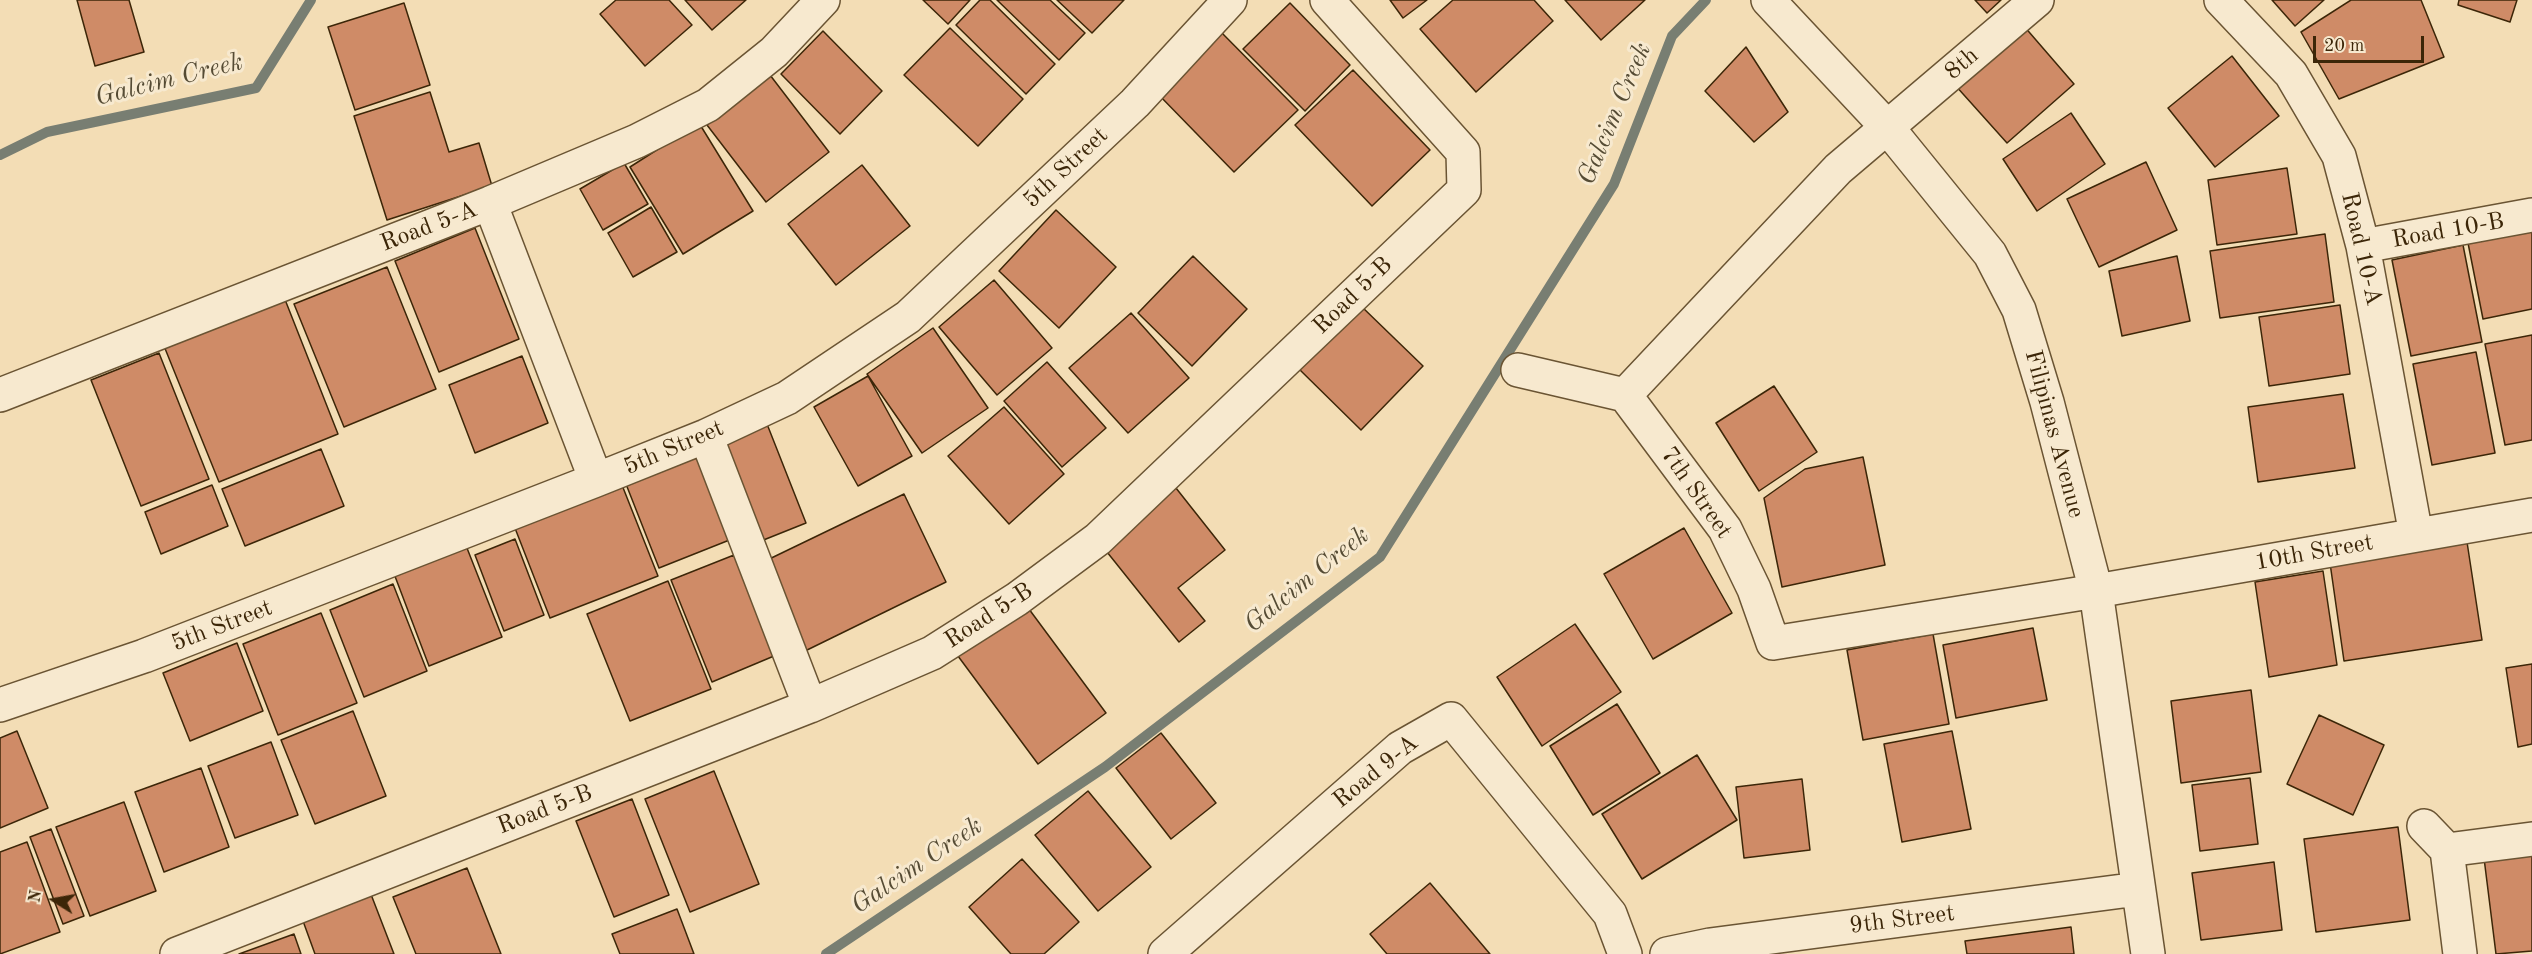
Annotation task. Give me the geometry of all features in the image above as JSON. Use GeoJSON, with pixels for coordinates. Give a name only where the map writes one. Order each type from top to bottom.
{"type":"FeatureCollection","features":[{"type":"Feature","properties":{"kind":"street","name":"Road 5-A"},"geometry":{"type":"LineString","coordinates":[[0,395],[490,203],[637,141],[708,105],[774,52],[823,0]]}},
{"type":"Feature","properties":{"kind":"street","name":"5th Street"},"geometry":{"type":"LineString","coordinates":[[0,705],[144,656],[596,480],[706,436],[787,398],[908,317],[1135,103],[1230,0]]}},
{"type":"Feature","properties":{"kind":"street","name":"Road 5-B"},"geometry":{"type":"LineString","coordinates":[[177,954],[810,706],[932,653],[1017,599],[1098,539],[1464,190],[1462,152],[1327,0]]}},
{"type":"Feature","properties":{"kind":"street","name":"Filipinas Avenue"},"geometry":{"type":"LineString","coordinates":[[1768,0],[1887,127],[1990,254],[2019,310],[2047,402],[2096,591],[2148,954]]}},
{"type":"Feature","properties":{"kind":"street","name":"8th"},"geometry":{"type":"LineString","coordinates":[[1887,127],[2037,0]]}},
{"type":"Feature","properties":{"kind":"street","name":"Road 10-A"},"geometry":{"type":"LineString","coordinates":[[2221,0],[2291,74],[2339,156],[2363,246],[2416,535]]}},
{"type":"Feature","properties":{"kind":"street"},"geometry":{"type":"LineString","coordinates":[[1518,370],[1625,395],[1838,169],[1887,127]]}},
{"type":"Feature","properties":{"kind":"street"},"geometry":{"type":"LineString","coordinates":[[490,203],[596,480]]}},
{"type":"Feature","properties":{"kind":"street","name":"Road 10-B"},"geometry":{"type":"LineString","coordinates":[[2363,246],[2532,215]]}},
{"type":"Feature","properties":{"kind":"street","name":"7th Street"},"geometry":{"type":"LineString","coordinates":[[1625,395],[1725,529],[1754,589],[1773,643],[2096,591]]}},
{"type":"Feature","properties":{"kind":"street"},"geometry":{"type":"LineString","coordinates":[[706,436],[810,706]]}},
{"type":"Feature","properties":{"kind":"street","name":"10th Street"},"geometry":{"type":"LineString","coordinates":[[2096,591],[2532,515]]}},
{"type":"Feature","properties":{"kind":"street","name":"Road 9-A"},"geometry":{"type":"LineString","coordinates":[[1165,954],[1400,748],[1451,719],[1610,914],[1625,954]]}},
{"type":"Feature","properties":{"kind":"street"},"geometry":{"type":"LineString","coordinates":[[2424,826],[2446,850],[2460,954]]}},
{"type":"Feature","properties":{"kind":"street"},"geometry":{"type":"LineString","coordinates":[[2446,850],[2532,839]]}},
{"type":"Feature","properties":{"kind":"street","name":"9th Street"},"geometry":{"type":"LineString","coordinates":[[1667,954],[1710,945],[2138,889]]}},
{"type":"Feature","properties":{"kind":"building"},"geometry":{"type":"Polygon","coordinates":[[[77,0],[129,0],[144,52],[95,66],[77,0]]]}},
{"type":"Feature","properties":{"kind":"building"},"geometry":{"type":"Polygon","coordinates":[[[616,0],[669,0],[692,25],[645,66],[600,14],[616,0]]]}},
{"type":"Feature","properties":{"kind":"building"},"geometry":{"type":"Polygon","coordinates":[[[685,0],[746,0],[712,30],[685,0]]]}},
{"type":"Feature","properties":{"kind":"building"},"geometry":{"type":"Polygon","coordinates":[[[923,0],[970,0],[948,24],[923,0]]]}},
{"type":"Feature","properties":{"kind":"building"},"geometry":{"type":"Polygon","coordinates":[[[980,0],[990,0],[1055,64],[1026,94],[956,25],[980,0]]]}},
{"type":"Feature","properties":{"kind":"building"},"geometry":{"type":"Polygon","coordinates":[[[997,0],[1050,0],[1085,33],[1059,60],[997,0]]]}},
{"type":"Feature","properties":{"kind":"building"},"geometry":{"type":"Polygon","coordinates":[[[1057,0],[1124,0],[1092,33],[1057,0]]]}},
{"type":"Feature","properties":{"kind":"building"},"geometry":{"type":"Polygon","coordinates":[[[1390,0],[1427,0],[1403,18],[1390,0]]]}},
{"type":"Feature","properties":{"kind":"building"},"geometry":{"type":"Polygon","coordinates":[[[1453,0],[1534,0],[1553,21],[1476,92],[1420,29],[1453,0]]]}},
{"type":"Feature","properties":{"kind":"building"},"geometry":{"type":"Polygon","coordinates":[[[1565,0],[1645,0],[1601,40],[1565,0]]]}},
{"type":"Feature","properties":{"kind":"building"},"geometry":{"type":"Polygon","coordinates":[[[1975,0],[2001,0],[1987,13],[1975,0]]]}},
{"type":"Feature","properties":{"kind":"building"},"geometry":{"type":"Polygon","coordinates":[[[2272,0],[2324,0],[2295,26],[2272,0]]]}},
{"type":"Feature","properties":{"kind":"building"},"geometry":{"type":"Polygon","coordinates":[[[2351,0],[2421,0],[2444,57],[2339,99],[2301,32],[2351,0]]]}},
{"type":"Feature","properties":{"kind":"building"},"geometry":{"type":"Polygon","coordinates":[[[2459,0],[2517,0],[2510,22],[2458,5],[2459,0]]]}},
{"type":"Feature","properties":{"kind":"building"},"geometry":{"type":"Polygon","coordinates":[[[404,3],[430,85],[355,110],[328,27],[404,3]]]}},
{"type":"Feature","properties":{"kind":"building"},"geometry":{"type":"Polygon","coordinates":[[[1290,3],[1350,65],[1305,111],[1243,49],[1290,3]]]}},
{"type":"Feature","properties":{"kind":"building"},"geometry":{"type":"Polygon","coordinates":[[[2023,25],[2074,84],[2007,143],[1955,85],[2023,25]]]}},
{"type":"Feature","properties":{"kind":"building"},"geometry":{"type":"Polygon","coordinates":[[[950,28],[1023,99],[978,146],[904,75],[950,28]]]}},
{"type":"Feature","properties":{"kind":"building"},"geometry":{"type":"Polygon","coordinates":[[[823,31],[882,91],[840,134],[781,74],[823,31]]]}},
{"type":"Feature","properties":{"kind":"building"},"geometry":{"type":"Polygon","coordinates":[[[1220,31],[1298,110],[1234,172],[1157,93],[1220,31]]]}},
{"type":"Feature","properties":{"kind":"building"},"geometry":{"type":"Polygon","coordinates":[[[1746,47],[1788,112],[1754,142],[1705,91],[1746,47]]]}},
{"type":"Feature","properties":{"kind":"building"},"geometry":{"type":"Polygon","coordinates":[[[2232,56],[2279,116],[2215,167],[2168,108],[2232,56]]]}},
{"type":"Feature","properties":{"kind":"building"},"geometry":{"type":"Polygon","coordinates":[[[1353,70],[1430,150],[1372,206],[1295,125],[1353,70]]]}},
{"type":"Feature","properties":{"kind":"building"},"geometry":{"type":"Polygon","coordinates":[[[770,75],[829,152],[766,202],[707,125],[770,75]]]}},
{"type":"Feature","properties":{"kind":"building"},"geometry":{"type":"Polygon","coordinates":[[[430,92],[449,152],[479,143],[492,186],[387,220],[354,116],[430,92]]]}},
{"type":"Feature","properties":{"kind":"building"},"geometry":{"type":"Polygon","coordinates":[[[2071,113],[2105,164],[2037,211],[2003,159],[2071,113]]]}},
{"type":"Feature","properties":{"kind":"building"},"geometry":{"type":"Polygon","coordinates":[[[699,123],[753,211],[683,254],[630,167],[699,123]]]}},
{"type":"Feature","properties":{"kind":"building"},"geometry":{"type":"Polygon","coordinates":[[[2146,162],[2177,230],[2099,267],[2067,199],[2146,162]]]}},
{"type":"Feature","properties":{"kind":"building"},"geometry":{"type":"Polygon","coordinates":[[[624,163],[648,204],[603,230],[580,189],[624,163]]]}},
{"type":"Feature","properties":{"kind":"building"},"geometry":{"type":"Polygon","coordinates":[[[862,165],[910,226],[836,285],[788,224],[862,165]]]}},
{"type":"Feature","properties":{"kind":"building"},"geometry":{"type":"Polygon","coordinates":[[[2287,168],[2297,234],[2217,245],[2208,180],[2287,168]]]}},
{"type":"Feature","properties":{"kind":"building"},"geometry":{"type":"Polygon","coordinates":[[[651,207],[677,252],[633,277],[608,233],[651,207]]]}},
{"type":"Feature","properties":{"kind":"building"},"geometry":{"type":"Polygon","coordinates":[[[1056,210],[1116,267],[1059,328],[999,271],[1056,210]]]}},
{"type":"Feature","properties":{"kind":"building"},"geometry":{"type":"Polygon","coordinates":[[[475,228],[519,339],[439,372],[395,261],[475,228]]]}},
{"type":"Feature","properties":{"kind":"building"},"geometry":{"type":"Polygon","coordinates":[[[2532,231],[2532,309],[2483,319],[2468,243],[2532,231]]]}},
{"type":"Feature","properties":{"kind":"building"},"geometry":{"type":"Polygon","coordinates":[[[2325,234],[2334,302],[2220,318],[2210,251],[2325,234]]]}},
{"type":"Feature","properties":{"kind":"building"},"geometry":{"type":"Polygon","coordinates":[[[2463,245],[2482,342],[2411,356],[2392,260],[2463,245]]]}},
{"type":"Feature","properties":{"kind":"building"},"geometry":{"type":"Polygon","coordinates":[[[1193,256],[1247,309],[1192,366],[1138,313],[1193,256]]]}},
{"type":"Feature","properties":{"kind":"building"},"geometry":{"type":"Polygon","coordinates":[[[2177,256],[2190,321],[2122,336],[2109,271],[2177,256]]]}},
{"type":"Feature","properties":{"kind":"building"},"geometry":{"type":"Polygon","coordinates":[[[387,267],[436,389],[344,427],[294,304],[387,267]]]}},
{"type":"Feature","properties":{"kind":"building"},"geometry":{"type":"Polygon","coordinates":[[[994,280],[1052,348],[997,395],[939,327],[994,280]]]}},
{"type":"Feature","properties":{"kind":"building"},"geometry":{"type":"Polygon","coordinates":[[[284,297],[338,434],[219,482],[164,346],[284,297]]]}},
{"type":"Feature","properties":{"kind":"building"},"geometry":{"type":"Polygon","coordinates":[[[2340,305],[2350,374],[2269,386],[2259,317],[2340,305]]]}},
{"type":"Feature","properties":{"kind":"building"},"geometry":{"type":"Polygon","coordinates":[[[1361,306],[1423,366],[1361,430],[1299,369],[1361,306]]]}},
{"type":"Feature","properties":{"kind":"building"},"geometry":{"type":"Polygon","coordinates":[[[1131,313],[1189,378],[1128,433],[1069,368],[1131,313]]]}},
{"type":"Feature","properties":{"kind":"building"},"geometry":{"type":"Polygon","coordinates":[[[933,328],[988,408],[922,453],[867,374],[933,328]]]}},
{"type":"Feature","properties":{"kind":"building"},"geometry":{"type":"Polygon","coordinates":[[[2532,335],[2532,440],[2505,445],[2485,344],[2532,335]]]}},
{"type":"Feature","properties":{"kind":"building"},"geometry":{"type":"Polygon","coordinates":[[[2476,352],[2495,453],[2432,465],[2413,364],[2476,352]]]}},
{"type":"Feature","properties":{"kind":"building"},"geometry":{"type":"Polygon","coordinates":[[[159,353],[209,479],[141,506],[91,380],[159,353]]]}},
{"type":"Feature","properties":{"kind":"building"},"geometry":{"type":"Polygon","coordinates":[[[522,356],[548,423],[475,453],[449,385],[522,356]]]}},
{"type":"Feature","properties":{"kind":"building"},"geometry":{"type":"Polygon","coordinates":[[[1047,362],[1106,428],[1062,467],[1004,401],[1047,362]]]}},
{"type":"Feature","properties":{"kind":"building"},"geometry":{"type":"Polygon","coordinates":[[[868,376],[912,456],[858,486],[814,407],[868,376]]]}},
{"type":"Feature","properties":{"kind":"building"},"geometry":{"type":"Polygon","coordinates":[[[1774,386],[1817,452],[1759,491],[1716,423],[1774,386]]]}},
{"type":"Feature","properties":{"kind":"building"},"geometry":{"type":"Polygon","coordinates":[[[2343,394],[2355,468],[2258,482],[2248,407],[2343,394]]]}},
{"type":"Feature","properties":{"kind":"building"},"geometry":{"type":"Polygon","coordinates":[[[1004,407],[1064,474],[1009,524],[948,456],[1004,407]]]}},
{"type":"Feature","properties":{"kind":"building"},"geometry":{"type":"Polygon","coordinates":[[[767,424],[806,523],[751,545],[712,446],[767,424]]]}},
{"type":"Feature","properties":{"kind":"building"},"geometry":{"type":"Polygon","coordinates":[[[702,448],[737,537],[659,568],[624,479],[702,448]]]}},
{"type":"Feature","properties":{"kind":"building"},"geometry":{"type":"Polygon","coordinates":[[[321,449],[344,506],[245,546],[222,489],[321,449]]]}},
{"type":"Feature","properties":{"kind":"building"},"geometry":{"type":"Polygon","coordinates":[[[1863,457],[1885,565],[1782,587],[1764,498],[1805,469],[1863,457]]]}},
{"type":"Feature","properties":{"kind":"building"},"geometry":{"type":"Polygon","coordinates":[[[620,480],[658,576],[550,618],[513,523],[620,480]]]}},
{"type":"Feature","properties":{"kind":"building"},"geometry":{"type":"Polygon","coordinates":[[[1172,483],[1225,550],[1178,588],[1205,621],[1179,642],[1099,542],[1172,483]]]}},
{"type":"Feature","properties":{"kind":"building"},"geometry":{"type":"Polygon","coordinates":[[[212,485],[228,526],[161,554],[145,512],[212,485]]]}},
{"type":"Feature","properties":{"kind":"building"},"geometry":{"type":"Polygon","coordinates":[[[904,494],[946,582],[803,652],[761,563],[904,494]]]}},
{"type":"Feature","properties":{"kind":"building"},"geometry":{"type":"Polygon","coordinates":[[[1684,528],[1732,613],[1653,659],[1604,574],[1684,528]]]}},
{"type":"Feature","properties":{"kind":"building"},"geometry":{"type":"Polygon","coordinates":[[[515,539],[544,615],[504,631],[475,555],[515,539]]]}},
{"type":"Feature","properties":{"kind":"building"},"geometry":{"type":"Polygon","coordinates":[[[2467,542],[2482,640],[2344,661],[2330,563],[2467,542]]]}},
{"type":"Feature","properties":{"kind":"building"},"geometry":{"type":"Polygon","coordinates":[[[465,543],[502,637],[429,666],[393,571],[465,543]]]}},
{"type":"Feature","properties":{"kind":"building"},"geometry":{"type":"Polygon","coordinates":[[[734,555],[774,656],[712,682],[671,580],[734,555]]]}},
{"type":"Feature","properties":{"kind":"building"},"geometry":{"type":"Polygon","coordinates":[[[2323,571],[2337,665],[2269,677],[2255,582],[2323,571]]]}},
{"type":"Feature","properties":{"kind":"building"},"geometry":{"type":"Polygon","coordinates":[[[668,581],[711,689],[630,721],[587,614],[668,581]]]}},
{"type":"Feature","properties":{"kind":"building"},"geometry":{"type":"Polygon","coordinates":[[[393,584],[427,671],[364,697],[330,610],[393,584]]]}},
{"type":"Feature","properties":{"kind":"building"},"geometry":{"type":"Polygon","coordinates":[[[1023,601],[1106,713],[1038,764],[955,652],[1023,601]]]}},
{"type":"Feature","properties":{"kind":"building"},"geometry":{"type":"Polygon","coordinates":[[[321,613],[357,703],[278,735],[243,644],[321,613]]]}},
{"type":"Feature","properties":{"kind":"building"},"geometry":{"type":"Polygon","coordinates":[[[1575,624],[1621,692],[1542,746],[1497,677],[1575,624]]]}},
{"type":"Feature","properties":{"kind":"building"},"geometry":{"type":"Polygon","coordinates":[[[2033,628],[2047,700],[1956,718],[1943,645],[2033,628]]]}},
{"type":"Feature","properties":{"kind":"building"},"geometry":{"type":"Polygon","coordinates":[[[1933,634],[1949,724],[1863,740],[1847,650],[1933,634]]]}},
{"type":"Feature","properties":{"kind":"building"},"geometry":{"type":"Polygon","coordinates":[[[237,643],[263,711],[190,741],[163,673],[237,643]]]}},
{"type":"Feature","properties":{"kind":"building"},"geometry":{"type":"Polygon","coordinates":[[[2532,664],[2532,744],[2518,747],[2506,668],[2532,664]]]}},
{"type":"Feature","properties":{"kind":"building"},"geometry":{"type":"Polygon","coordinates":[[[2251,690],[2261,772],[2181,783],[2171,701],[2251,690]]]}},
{"type":"Feature","properties":{"kind":"building"},"geometry":{"type":"Polygon","coordinates":[[[1617,704],[1660,773],[1593,815],[1550,746],[1617,704]]]}},
{"type":"Feature","properties":{"kind":"building"},"geometry":{"type":"Polygon","coordinates":[[[353,711],[386,796],[315,824],[281,740],[353,711]]]}},
{"type":"Feature","properties":{"kind":"building"},"geometry":{"type":"Polygon","coordinates":[[[2319,715],[2384,745],[2353,815],[2287,784],[2319,715]]]}},
{"type":"Feature","properties":{"kind":"building"},"geometry":{"type":"Polygon","coordinates":[[[17,731],[48,808],[0,828],[0,738],[17,731]]]}},
{"type":"Feature","properties":{"kind":"building"},"geometry":{"type":"Polygon","coordinates":[[[1952,731],[1971,829],[1902,842],[1884,744],[1952,731]]]}},
{"type":"Feature","properties":{"kind":"building"},"geometry":{"type":"Polygon","coordinates":[[[1161,733],[1216,803],[1171,839],[1116,768],[1161,733]]]}},
{"type":"Feature","properties":{"kind":"building"},"geometry":{"type":"Polygon","coordinates":[[[271,742],[298,815],[235,838],[208,766],[271,742]]]}},
{"type":"Feature","properties":{"kind":"building"},"geometry":{"type":"Polygon","coordinates":[[[1697,755],[1737,820],[1642,879],[1602,814],[1697,755]]]}},
{"type":"Feature","properties":{"kind":"building"},"geometry":{"type":"Polygon","coordinates":[[[201,768],[229,847],[164,872],[135,792],[201,768]]]}},
{"type":"Feature","properties":{"kind":"building"},"geometry":{"type":"Polygon","coordinates":[[[714,771],[759,884],[690,912],[645,799],[714,771]]]}},
{"type":"Feature","properties":{"kind":"building"},"geometry":{"type":"Polygon","coordinates":[[[2250,778],[2258,844],[2200,851],[2192,785],[2250,778]]]}},
{"type":"Feature","properties":{"kind":"building"},"geometry":{"type":"Polygon","coordinates":[[[1802,779],[1810,850],[1744,858],[1736,787],[1802,779]]]}},
{"type":"Feature","properties":{"kind":"building"},"geometry":{"type":"Polygon","coordinates":[[[1088,791],[1151,867],[1098,911],[1035,835],[1088,791]]]}},
{"type":"Feature","properties":{"kind":"building"},"geometry":{"type":"Polygon","coordinates":[[[632,799],[669,895],[614,917],[576,821],[632,799]]]}},
{"type":"Feature","properties":{"kind":"building"},"geometry":{"type":"Polygon","coordinates":[[[124,802],[156,891],[90,916],[56,827],[124,802]]]}},
{"type":"Feature","properties":{"kind":"building"},"geometry":{"type":"Polygon","coordinates":[[[2398,827],[2410,920],[2316,932],[2304,839],[2398,827]]]}},
{"type":"Feature","properties":{"kind":"building"},"geometry":{"type":"Polygon","coordinates":[[[51,829],[84,916],[63,924],[30,837],[51,829]]]}},
{"type":"Feature","properties":{"kind":"building"},"geometry":{"type":"Polygon","coordinates":[[[27,842],[60,932],[0,954],[0,852],[27,842]]]}},
{"type":"Feature","properties":{"kind":"building"},"geometry":{"type":"Polygon","coordinates":[[[2532,843],[2532,951],[2496,954],[2483,850],[2532,843]]]}},
{"type":"Feature","properties":{"kind":"building"},"geometry":{"type":"Polygon","coordinates":[[[1022,859],[1079,922],[1044,954],[1011,954],[969,907],[1022,859]]]}},
{"type":"Feature","properties":{"kind":"building"},"geometry":{"type":"Polygon","coordinates":[[[2274,862],[2282,930],[2201,940],[2192,873],[2274,862]]]}},
{"type":"Feature","properties":{"kind":"building"},"geometry":{"type":"Polygon","coordinates":[[[467,868],[501,954],[416,954],[393,897],[467,868]]]}},
{"type":"Feature","properties":{"kind":"building"},"geometry":{"type":"Polygon","coordinates":[[[1430,883],[1490,954],[1387,954],[1370,934],[1430,883]]]}},
{"type":"Feature","properties":{"kind":"building"},"geometry":{"type":"Polygon","coordinates":[[[367,884],[394,954],[315,954],[299,910],[367,884]]]}},
{"type":"Feature","properties":{"kind":"building"},"geometry":{"type":"Polygon","coordinates":[[[677,909],[694,954],[620,954],[612,934],[677,909]]]}},
{"type":"Feature","properties":{"kind":"building"},"geometry":{"type":"Polygon","coordinates":[[[2071,927],[2074,954],[1967,954],[1965,941],[2071,927]]]}},
{"type":"Feature","properties":{"kind":"building"},"geometry":{"type":"Polygon","coordinates":[[[294,934],[301,954],[239,954],[294,934]]]}},
{"type":"Feature","properties":{"kind":"waterway","name":"Galcim Creek"},"geometry":{"type":"LineString","coordinates":[[0,155],[47,132],[256,88],[311,0]]}},
{"type":"Feature","properties":{"kind":"waterway","name":"Galcim Creek"},"geometry":{"type":"LineString","coordinates":[[826,954],[1105,767],[1380,557],[1614,184],[1672,36],[1706,0]]}}]}
